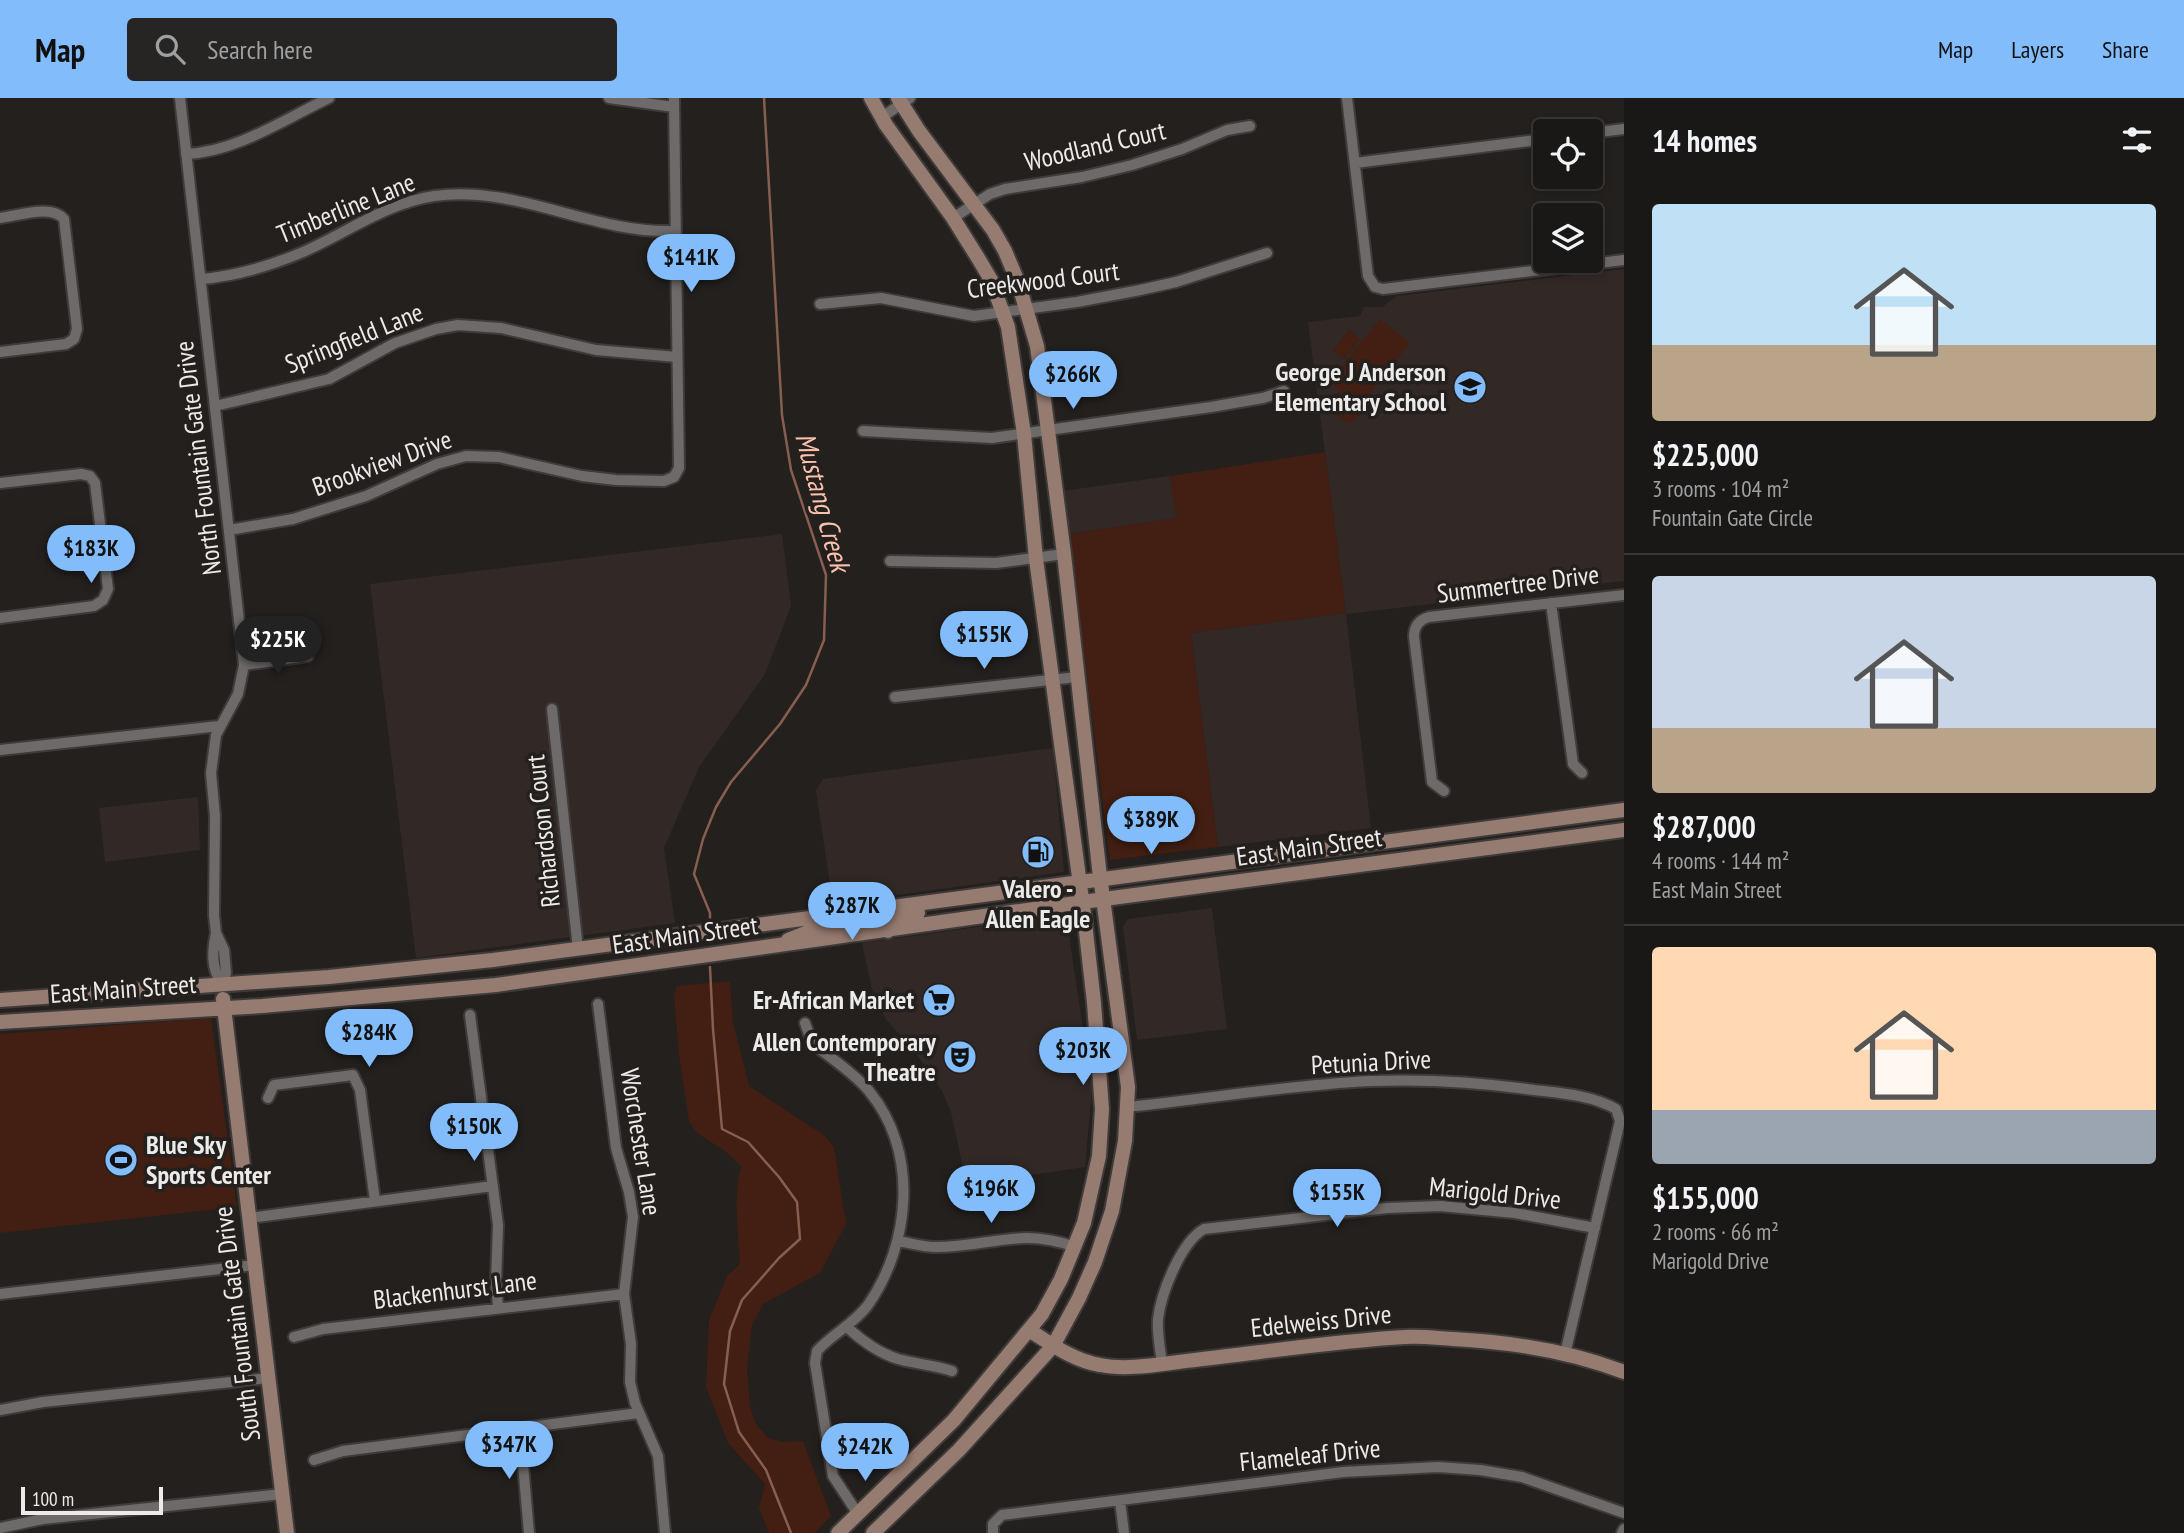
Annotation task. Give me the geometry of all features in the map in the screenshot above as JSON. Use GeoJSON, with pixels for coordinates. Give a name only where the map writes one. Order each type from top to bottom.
{"type":"FeatureCollection","features":[{"type":"Feature","properties":{"kind":"main road"},"geometry":{"type":"LineString","coordinates":[[838,1533],[954,1420],[1048,1304],[1075,1247],[1091,1195],[1099,1156],[1102,1109],[1083,903],[1036,559],[1024,433],[1012,345],[1004,312],[991,281],[953,218],[871,98]]}},
{"type":"Feature","properties":{"kind":"main road"},"geometry":{"type":"LineString","coordinates":[[858,1514],[872,1533],[959,1450],[1053,1346],[1079,1298],[1103,1240],[1121,1170],[1128,1087],[1037,346],[1027,308],[1005,251],[903,100]]}},
{"type":"Feature","properties":{"kind":"main road","name":"East Main Street"},"geometry":{"type":"LineString","coordinates":[[0,1000],[329,977],[493,960],[1624,810]]}},
{"type":"Feature","properties":{"kind":"main road"},"geometry":{"type":"LineString","coordinates":[[1470,851],[1469,842],[1472,838],[1531,829],[1578,816]]}},
{"type":"Feature","properties":{"kind":"main road","name":"East Main Street"},"geometry":{"type":"LineString","coordinates":[[0,1022],[331,1000],[496,985],[1104,899],[1624,830]]}},
{"type":"Feature","properties":{"kind":"main road"},"geometry":{"type":"LineString","coordinates":[[1335,849],[1338,868]]}},
{"type":"Feature","properties":{"kind":"main road"},"geometry":{"type":"LineString","coordinates":[[888,931],[893,920],[899,916],[959,906],[982,895]]}},
{"type":"Feature","properties":{"kind":"main road"},"geometry":{"type":"LineString","coordinates":[[778,947],[794,936],[813,930],[875,921],[883,918],[886,907]]}},
{"type":"Feature","properties":{"kind":"main road","name":"South Fountain Gate Drive"},"geometry":{"type":"LineString","coordinates":[[222,985],[287,1533]]}},
{"type":"Feature","properties":{"kind":"main road"},"geometry":{"type":"LineString","coordinates":[[21,998],[24,1020]]}},
{"type":"Feature","properties":{"kind":"main road"},"geometry":{"type":"LineString","coordinates":[[1102,1109],[1127,1107]]}},
{"type":"Feature","properties":{"kind":"main road","name":"Edelweiss Drive"},"geometry":{"type":"LineString","coordinates":[[1029,1330],[1087,1363],[1103,1366],[1162,1363],[1407,1337],[1490,1341],[1564,1354],[1624,1372]]}},
{"type":"Feature","properties":{"kind":"street","name":"North Fountain Gate Drive"},"geometry":{"type":"LineString","coordinates":[[180,98],[244,665],[238,694],[219,726],[212,754],[216,933],[212,951],[215,975],[222,985]]}},
{"type":"Feature","properties":{"kind":"street"},"geometry":{"type":"LineString","coordinates":[[186,154],[209,152],[239,142],[329,98]]}},
{"type":"Feature","properties":{"kind":"street"},"geometry":{"type":"LineString","coordinates":[[609,98],[674,103],[677,357]]}},
{"type":"Feature","properties":{"kind":"street"},"geometry":{"type":"LineString","coordinates":[[1348,98],[1368,276],[1371,284],[1377,288],[1624,260]]}},
{"type":"Feature","properties":{"kind":"street"},"geometry":{"type":"LineString","coordinates":[[882,117],[903,100]]}},
{"type":"Feature","properties":{"kind":"street","name":"Woodland Court"},"geometry":{"type":"LineString","coordinates":[[953,218],[1005,189],[1082,177],[1132,165],[1182,149],[1227,130],[1250,126]]}},
{"type":"Feature","properties":{"kind":"street"},"geometry":{"type":"LineString","coordinates":[[1603,132],[1624,129]]}},
{"type":"Feature","properties":{"kind":"street"},"geometry":{"type":"LineString","coordinates":[[1355,163],[1533,141]]}},
{"type":"Feature","properties":{"kind":"street","name":"Timberline Lane"},"geometry":{"type":"LineString","coordinates":[[201,279],[252,270],[302,252],[395,206],[434,196],[486,196],[605,225],[655,232],[674,231]]}},
{"type":"Feature","properties":{"kind":"street"},"geometry":{"type":"LineString","coordinates":[[0,218],[51,211],[61,215],[66,225],[76,334],[66,344],[0,352]]}},
{"type":"Feature","properties":{"kind":"street","name":"Creekwood Court"},"geometry":{"type":"LineString","coordinates":[[820,304],[881,298],[974,316],[1077,302],[1164,285],[1267,253]]}},
{"type":"Feature","properties":{"kind":"street","name":"Springfield Lane"},"geometry":{"type":"LineString","coordinates":[[215,406],[329,379],[416,334],[458,326],[501,328],[596,350],[677,357]]}},
{"type":"Feature","properties":{"kind":"street","name":"Brookview Drive"},"geometry":{"type":"LineString","coordinates":[[229,530],[293,519],[366,496],[437,464],[466,456],[499,457],[594,478],[664,481],[674,477],[679,468],[677,357]]}},
{"type":"Feature","properties":{"kind":"street"},"geometry":{"type":"LineString","coordinates":[[863,431],[978,438],[1211,407],[1263,398],[1283,391]]}},
{"type":"Feature","properties":{"kind":"street"},"geometry":{"type":"LineString","coordinates":[[0,484],[81,474],[90,476],[95,483],[108,589],[103,600],[94,606],[0,618]]}},
{"type":"Feature","properties":{"kind":"street"},"geometry":{"type":"LineString","coordinates":[[890,561],[969,564],[1064,554]]}},
{"type":"Feature","properties":{"kind":"street","name":"Summertree Drive"},"geometry":{"type":"LineString","coordinates":[[1444,791],[1432,782],[1414,637],[1419,622],[1429,617],[1624,595]]}},
{"type":"Feature","properties":{"kind":"street"},"geometry":{"type":"LineString","coordinates":[[1551,603],[1573,764],[1582,774]]}},
{"type":"Feature","properties":{"kind":"street"},"geometry":{"type":"LineString","coordinates":[[244,665],[308,656]]}},
{"type":"Feature","properties":{"kind":"street"},"geometry":{"type":"LineString","coordinates":[[895,697],[1077,677]]}},
{"type":"Feature","properties":{"kind":"street","name":"Richardson Court"},"geometry":{"type":"LineString","coordinates":[[552,709],[579,949]]}},
{"type":"Feature","properties":{"kind":"street"},"geometry":{"type":"LineString","coordinates":[[0,750],[219,726]]}},
{"type":"Feature","properties":{"kind":"street","name":"Worchester Lane"},"geometry":{"type":"LineString","coordinates":[[598,1003],[616,1148],[633,1217],[624,1294],[631,1344],[630,1382],[639,1413],[658,1456],[665,1533]]}},
{"type":"Feature","properties":{"kind":"street"},"geometry":{"type":"LineString","coordinates":[[470,1015],[498,1225],[498,1307]]}},
{"type":"Feature","properties":{"kind":"street"},"geometry":{"type":"LineString","coordinates":[[806,1023],[816,1046],[869,1091],[888,1124],[899,1159],[904,1196],[903,1222],[882,1282],[866,1307],[847,1327],[817,1351],[815,1363],[833,1476],[858,1514]]}},
{"type":"Feature","properties":{"kind":"street"},"geometry":{"type":"LineString","coordinates":[[268,1098],[274,1085],[353,1075],[360,1090],[375,1201]]}},
{"type":"Feature","properties":{"kind":"street","name":"Petunia Drive"},"geometry":{"type":"LineString","coordinates":[[1127,1107],[1323,1085],[1399,1080],[1451,1081],[1581,1097],[1616,1109],[1620,1121],[1595,1228]]}},
{"type":"Feature","properties":{"kind":"street"},"geometry":{"type":"LineString","coordinates":[[249,1218],[493,1186]]}},
{"type":"Feature","properties":{"kind":"street","name":"Marigold Drive"},"geometry":{"type":"LineString","coordinates":[[1162,1363],[1158,1322],[1163,1297],[1183,1251],[1196,1233],[1204,1228],[1440,1206],[1515,1213],[1595,1228]]}},
{"type":"Feature","properties":{"kind":"street"},"geometry":{"type":"LineString","coordinates":[[1564,1354],[1595,1228]]}},
{"type":"Feature","properties":{"kind":"street"},"geometry":{"type":"LineString","coordinates":[[898,1241],[936,1247],[1038,1237],[1075,1247]]}},
{"type":"Feature","properties":{"kind":"street"},"geometry":{"type":"LineString","coordinates":[[0,1293],[255,1265]]}},
{"type":"Feature","properties":{"kind":"street","name":"Blackenhurst Lane"},"geometry":{"type":"LineString","coordinates":[[294,1337],[323,1329],[624,1294]]}},
{"type":"Feature","properties":{"kind":"street"},"geometry":{"type":"LineString","coordinates":[[847,1327],[887,1355],[952,1371]]}},
{"type":"Feature","properties":{"kind":"street"},"geometry":{"type":"LineString","coordinates":[[0,1410],[43,1402],[269,1378]]}},
{"type":"Feature","properties":{"kind":"street"},"geometry":{"type":"LineString","coordinates":[[314,1460],[343,1451],[639,1413]]}},
{"type":"Feature","properties":{"kind":"street"},"geometry":{"type":"LineString","coordinates":[[520,1430],[529,1533]]}},
{"type":"Feature","properties":{"kind":"street","name":"Flameleaf Drive"},"geometry":{"type":"LineString","coordinates":[[993,1533],[993,1524],[1002,1515],[1343,1472],[1438,1467],[1480,1469],[1522,1478],[1624,1513]]}},
{"type":"Feature","properties":{"kind":"street"},"geometry":{"type":"LineString","coordinates":[[0,1528],[43,1519],[282,1494]]}},
{"type":"Feature","properties":{"kind":"street"},"geometry":{"type":"LineString","coordinates":[[1120,1501],[1124,1533]]}},
{"type":"Feature","properties":{"kind":"shaded area","name":"George J Anderson Elementary School"},"geometry":{"type":"Polygon","coordinates":[[[1624,269],[1624,581],[1346,614],[1371,828],[1218,847],[1191,633],[1346,613],[1308,322],[1360,316],[1364,307],[1382,307],[1397,296],[1624,269]]]}},
{"type":"Feature","properties":{"kind":"shaded area"},"geometry":{"type":"Polygon","coordinates":[[[1380,319],[1410,343],[1360,406],[1329,382],[1380,319]]]}},
{"type":"Feature","properties":{"kind":"shaded area"},"geometry":{"type":"Polygon","coordinates":[[[1349,330],[1360,339],[1344,360],[1333,351],[1349,330]]]}},
{"type":"Feature","properties":{"kind":"shaded area"},"geometry":{"type":"Polygon","coordinates":[[[1339,392],[1361,409],[1360,415],[1349,424],[1336,415],[1334,395],[1339,392]]]}},
{"type":"Feature","properties":{"kind":"shaded area"},"geometry":{"type":"Polygon","coordinates":[[[1325,452],[1346,613],[1191,633],[1218,847],[1110,860],[1069,534],[1176,518],[1170,476],[1325,452]]]}},
{"type":"Feature","properties":{"kind":"shaded area"},"geometry":{"type":"Polygon","coordinates":[[[1170,476],[1177,518],[1069,534],[1062,491],[1170,476]]]}},
{"type":"Feature","properties":{"kind":"shaded area"},"geometry":{"type":"Polygon","coordinates":[[[782,534],[791,606],[765,674],[699,767],[664,848],[675,923],[416,958],[370,584],[782,534]]]}},
{"type":"Feature","properties":{"kind":"shaded area"},"geometry":{"type":"Polygon","coordinates":[[[1053,748],[1064,872],[833,904],[816,790],[823,779],[1053,748]]]}},
{"type":"Feature","properties":{"kind":"shaded area"},"geometry":{"type":"Polygon","coordinates":[[[198,797],[200,850],[105,862],[99,808],[198,797]]]}},
{"type":"Feature","properties":{"kind":"shaded area"},"geometry":{"type":"Polygon","coordinates":[[[1212,908],[1227,1029],[1137,1040],[1123,927],[1128,919],[1212,908]]]}},
{"type":"Feature","properties":{"kind":"shaded area"},"geometry":{"type":"Polygon","coordinates":[[[1066,915],[1092,1090],[1085,1167],[976,1183],[965,1177],[951,1112],[942,1091],[915,1052],[885,1018],[872,989],[862,943],[1066,915]]]}},
{"type":"Feature","properties":{"kind":"shaded area"},"geometry":{"type":"Polygon","coordinates":[[[730,981],[733,1022],[749,1086],[824,1135],[834,1147],[846,1224],[820,1273],[763,1304],[752,1325],[747,1368],[750,1407],[756,1424],[768,1438],[783,1442],[803,1441],[831,1516],[815,1533],[769,1533],[759,1508],[765,1484],[728,1443],[706,1387],[709,1320],[727,1276],[740,1264],[737,1202],[741,1166],[725,1151],[697,1133],[689,1121],[679,1055],[674,995],[677,986],[730,981]]]}},
{"type":"Feature","properties":{"kind":"shaded area"},"geometry":{"type":"Polygon","coordinates":[[[211,1018],[237,1207],[0,1233],[0,1034],[211,1018]]]}},
{"type":"Feature","properties":{"kind":"waterway","name":"Mustang Creek"},"geometry":{"type":"LineString","coordinates":[[710,918],[694,874],[703,839],[716,807],[731,782],[780,724],[806,685],[824,640],[826,575],[791,470],[782,415],[764,98]]}},
{"type":"Feature","properties":{"kind":"waterway","name":"Mustang Creek"},"geometry":{"type":"LineString","coordinates":[[710,967],[722,1129],[748,1142],[797,1202],[800,1239],[779,1258],[742,1300],[730,1331],[724,1384],[739,1432],[766,1470],[791,1533]]}},
{"type":"Feature","properties":{"kind":"place","name":"George J Anderson Elementary School"},"geometry":{"type":"Point","coordinates":[1470,387]}},
{"type":"Feature","properties":{"kind":"place","name":"Valero - Allen Eagle"},"geometry":{"type":"Point","coordinates":[1038,852]}},
{"type":"Feature","properties":{"kind":"place","name":"Er-African Market"},"geometry":{"type":"Point","coordinates":[939,1000]}},
{"type":"Feature","properties":{"kind":"place","name":"Allen Contemporary Theatre"},"geometry":{"type":"Point","coordinates":[960,1057]}},
{"type":"Feature","properties":{"kind":"place","name":"Blue Sky Sports Center"},"geometry":{"type":"Point","coordinates":[121,1160]}}]}
